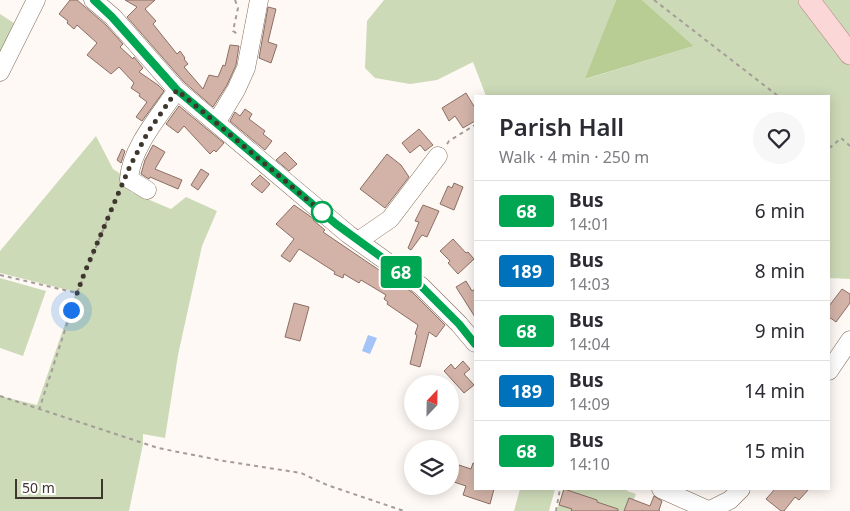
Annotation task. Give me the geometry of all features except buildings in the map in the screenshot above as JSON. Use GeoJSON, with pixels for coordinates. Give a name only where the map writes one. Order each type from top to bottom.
{"type":"FeatureCollection","features":[{"type":"Feature","properties":{"kind":"main road"},"geometry":{"type":"LineString","coordinates":[[809,0],[850,54]]}},
{"type":"Feature","properties":{"kind":"street"},"geometry":{"type":"LineString","coordinates":[[0,72],[36,0]]}},
{"type":"Feature","properties":{"kind":"street"},"geometry":{"type":"LineString","coordinates":[[94,0],[112,17],[177,90],[358,241],[421,286],[459,324],[474,343]]}},
{"type":"Feature","properties":{"kind":"street"},"geometry":{"type":"LineString","coordinates":[[216,123],[236,90],[246,68],[259,0]]}},
{"type":"Feature","properties":{"kind":"street"},"geometry":{"type":"LineString","coordinates":[[147,190],[129,179],[130,166],[148,132],[177,90]]}},
{"type":"Feature","properties":{"kind":"street"},"geometry":{"type":"LineString","coordinates":[[358,241],[390,218],[438,156]]}},
{"type":"Feature","properties":{"kind":"street"},"geometry":{"type":"LineString","coordinates":[[830,369],[850,340]]}},
{"type":"Feature","properties":{"kind":"street"},"geometry":{"type":"LineString","coordinates":[[662,490],[685,506],[710,511],[735,500]]}},
{"type":"Feature","properties":{"kind":"path"},"geometry":{"type":"LineString","coordinates":[[235,0],[238,8],[233,31],[235,34],[243,37]]}},
{"type":"Feature","properties":{"kind":"path"},"geometry":{"type":"LineString","coordinates":[[654,0],[777,95]]}},
{"type":"Feature","properties":{"kind":"path"},"geometry":{"type":"LineString","coordinates":[[438,156],[449,141],[474,126]]}},
{"type":"Feature","properties":{"kind":"path"},"geometry":{"type":"LineString","coordinates":[[830,146],[832,147],[841,138],[850,146]]}},
{"type":"Feature","properties":{"kind":"path"},"geometry":{"type":"LineString","coordinates":[[39,410],[77,294],[130,166]]}},
{"type":"Feature","properties":{"kind":"path"},"geometry":{"type":"LineString","coordinates":[[0,275],[77,294]]}},
{"type":"Feature","properties":{"kind":"path"},"geometry":{"type":"LineString","coordinates":[[0,396],[158,448],[301,473],[327,485],[404,511]]}},
{"type":"Feature","properties":{"kind":"path"},"geometry":{"type":"LineString","coordinates":[[556,511],[560,490]]}},
{"type":"Feature","properties":{"kind":"green space"},"geometry":{"type":"Polygon","coordinates":[[[384,0],[616,0],[586,79],[694,46],[642,0],[850,0],[850,279],[830,278],[830,95],[486,95],[473,62],[437,80],[410,84],[375,78],[365,68],[367,21],[384,0]]]}},
{"type":"Feature","properties":{"kind":"green space"},"geometry":{"type":"Polygon","coordinates":[[[616,0],[642,0],[694,46],[585,79],[616,0]]]}},
{"type":"Feature","properties":{"kind":"green space"},"geometry":{"type":"Polygon","coordinates":[[[0,14],[14,23],[0,52],[0,14]]]}},
{"type":"Feature","properties":{"kind":"green space"},"geometry":{"type":"Polygon","coordinates":[[[96,136],[113,169],[124,176],[131,192],[171,209],[186,197],[217,211],[202,246],[178,355],[165,438],[143,434],[143,444],[129,511],[0,511],[0,396],[37,405],[76,292],[0,273],[0,251],[96,136]]]}},
{"type":"Feature","properties":{"kind":"green space"},"geometry":{"type":"Polygon","coordinates":[[[0,278],[46,291],[23,356],[0,348],[0,278]]]}},
{"type":"Feature","properties":{"kind":"green space"},"geometry":{"type":"Polygon","coordinates":[[[520,490],[555,490],[549,511],[514,511],[520,490]]]}},
{"type":"Feature","properties":{"kind":"green space"},"geometry":{"type":"Polygon","coordinates":[[[563,490],[628,490],[636,494],[629,511],[557,511],[563,490]]]}},
{"type":"Feature","properties":{"kind":"water"},"geometry":{"type":"Polygon","coordinates":[[[368,335],[377,338],[370,354],[362,351],[368,335]]]}},
{"type":"Feature","properties":{"kind":"bus line","name":"68"},"geometry":{"type":"LineString","coordinates":[[94,0],[112,17],[177,90],[336,224],[421,286],[459,324],[474,343]]}},
{"type":"Feature","properties":{"kind":"route"},"geometry":{"type":"LineString","coordinates":[[71,310],[84,274],[130,166],[148,132],[177,90],[322,212]]}}]}
